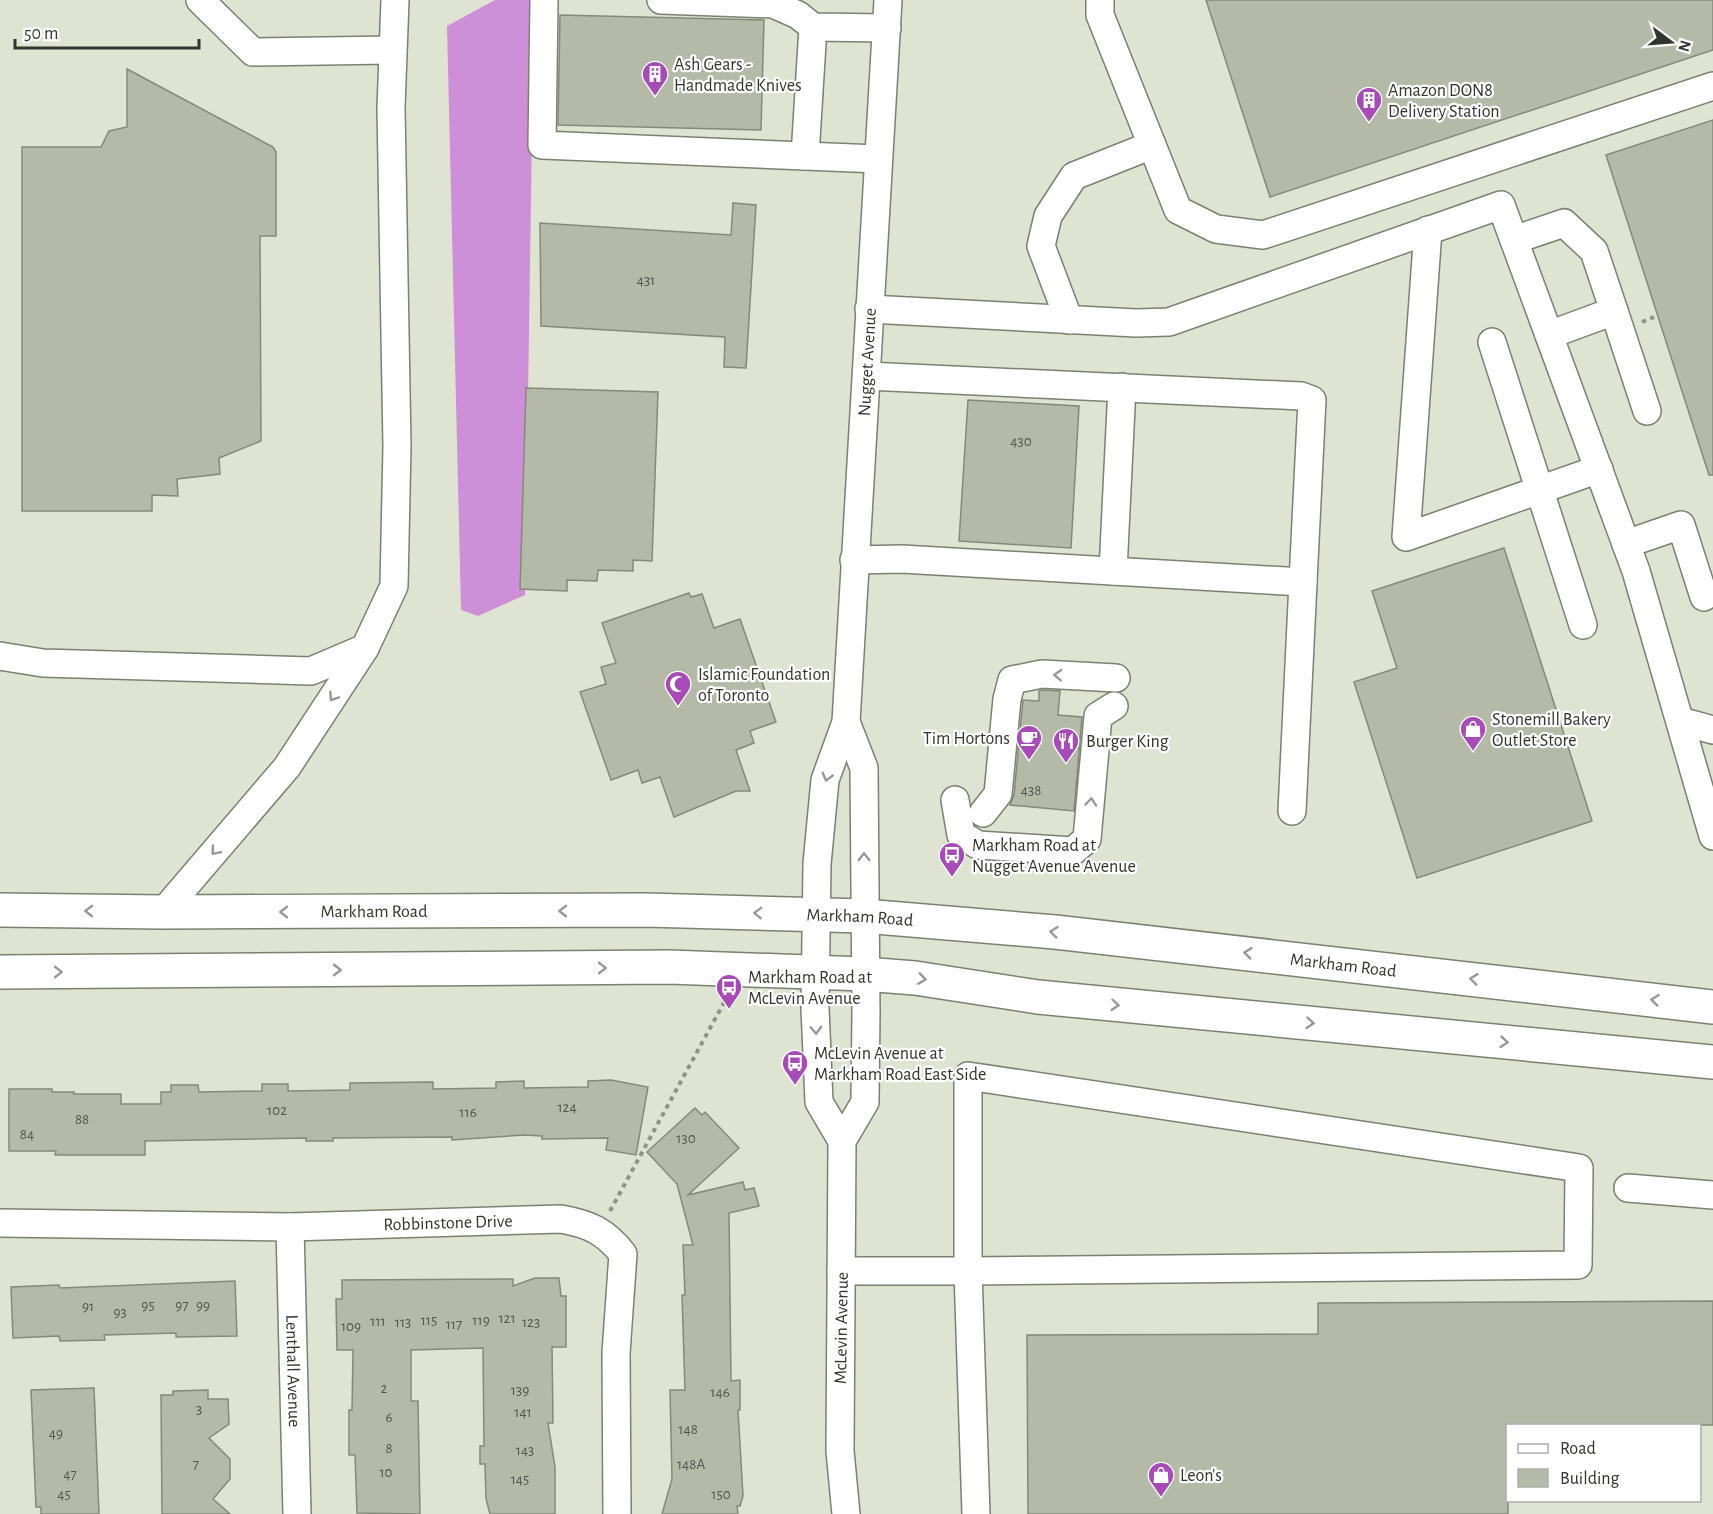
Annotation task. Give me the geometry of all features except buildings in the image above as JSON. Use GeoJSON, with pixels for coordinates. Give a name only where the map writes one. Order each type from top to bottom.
{"type":"FeatureCollection","features":[{"type":"Feature","properties":{"kind":"main road","name":"Markham Road"},"geometry":{"type":"LineString","coordinates":[[0,910],[163,912],[646,910],[864,916],[1055,932],[1713,1007]]}},
{"type":"Feature","properties":{"kind":"main road"},"geometry":{"type":"LineString","coordinates":[[0,972],[658,967],[864,974],[915,978],[1038,997],[1713,1062]]}},
{"type":"Feature","properties":{"kind":"street"},"geometry":{"type":"LineString","coordinates":[[200,0],[253,52],[392,50]]}},
{"type":"Feature","properties":{"kind":"street"},"geometry":{"type":"LineString","coordinates":[[163,912],[287,767],[365,648],[394,586],[397,446],[392,50],[395,0]]}},
{"type":"Feature","properties":{"kind":"street"},"geometry":{"type":"LineString","coordinates":[[544,0],[542,145],[827,155],[878,159]]}},
{"type":"Feature","properties":{"kind":"street"},"geometry":{"type":"LineString","coordinates":[[661,0],[773,4],[798,15],[813,27],[887,28]]}},
{"type":"Feature","properties":{"kind":"street","name":"Nugget Avenue"},"geometry":{"type":"LineString","coordinates":[[816,972],[817,864],[825,780],[846,722],[888,0]]}},
{"type":"Feature","properties":{"kind":"street"},"geometry":{"type":"LineString","coordinates":[[1100,0],[1100,15],[1178,210],[1216,229],[1263,235],[1713,86]]}},
{"type":"Feature","properties":{"kind":"street"},"geometry":{"type":"LineString","coordinates":[[805,156],[813,27]]}},
{"type":"Feature","properties":{"kind":"street"},"geometry":{"type":"LineString","coordinates":[[1069,320],[1041,246],[1048,216],[1074,176],[1152,145]]}},
{"type":"Feature","properties":{"kind":"street"},"geometry":{"type":"LineString","coordinates":[[869,309],[1069,320],[1169,322],[1501,205],[1626,544],[1713,836]]}},
{"type":"Feature","properties":{"kind":"street"},"geometry":{"type":"LineString","coordinates":[[1514,240],[1564,223],[1594,252],[1647,411]]}},
{"type":"Feature","properties":{"kind":"street"},"geometry":{"type":"LineString","coordinates":[[1428,230],[1406,537],[1599,469]]}},
{"type":"Feature","properties":{"kind":"street"},"geometry":{"type":"LineString","coordinates":[[1549,335],[1614,311]]}},
{"type":"Feature","properties":{"kind":"street"},"geometry":{"type":"LineString","coordinates":[[1492,342],[1583,625]]}},
{"type":"Feature","properties":{"kind":"street"},"geometry":{"type":"LineString","coordinates":[[867,376],[1301,396],[1312,400],[1292,811]]}},
{"type":"Feature","properties":{"kind":"street"},"geometry":{"type":"LineString","coordinates":[[1113,571],[1122,387]]}},
{"type":"Feature","properties":{"kind":"street"},"geometry":{"type":"LineString","coordinates":[[1626,544],[1681,525],[1704,597]]}},
{"type":"Feature","properties":{"kind":"street"},"geometry":{"type":"LineString","coordinates":[[854,560],[902,559],[1303,582]]}},
{"type":"Feature","properties":{"kind":"street"},"geometry":{"type":"LineString","coordinates":[[0,656],[44,663],[311,672],[365,648]]}},
{"type":"Feature","properties":{"kind":"street"},"geometry":{"type":"LineString","coordinates":[[983,813],[998,794],[1007,699],[1012,680],[1042,674],[1116,678]]}},
{"type":"Feature","properties":{"kind":"street"},"geometry":{"type":"LineString","coordinates":[[955,800],[961,835],[978,845],[1073,850],[1087,839],[1098,716],[1114,706]]}},
{"type":"Feature","properties":{"kind":"street"},"geometry":{"type":"LineString","coordinates":[[1680,721],[1713,730]]}},
{"type":"Feature","properties":{"kind":"street","name":"Nugget Avenue"},"geometry":{"type":"LineString","coordinates":[[846,722],[864,768],[864,974]]}},
{"type":"Feature","properties":{"kind":"street"},"geometry":{"type":"LineString","coordinates":[[816,972],[819,1102],[842,1142]]}},
{"type":"Feature","properties":{"kind":"street","name":"McLevin Avenue"},"geometry":{"type":"LineString","coordinates":[[846,1514],[840,1451],[842,1142],[865,1102],[864,974]]}},
{"type":"Feature","properties":{"kind":"street"},"geometry":{"type":"LineString","coordinates":[[841,1272],[968,1270],[1578,1265],[1579,1168],[968,1076],[968,1270],[976,1514]]}},
{"type":"Feature","properties":{"kind":"street"},"geometry":{"type":"LineString","coordinates":[[1628,1188],[1713,1195]]}},
{"type":"Feature","properties":{"kind":"street","name":"Robbinstone Drive"},"geometry":{"type":"LineString","coordinates":[[0,1223],[290,1227],[561,1220],[600,1229]]}},
{"type":"Feature","properties":{"kind":"street","name":"Lenthall Avenue"},"geometry":{"type":"LineString","coordinates":[[290,1227],[297,1514]]}},
{"type":"Feature","properties":{"kind":"street"},"geometry":{"type":"LineString","coordinates":[[600,1229],[612,1239],[623,1254],[616,1353],[617,1514]]}},
{"type":"Feature","properties":{"kind":"path"},"geometry":{"type":"LineString","coordinates":[[600,1229],[726,999]]}},
{"type":"Feature","properties":{"kind":"shaded area"},"geometry":{"type":"Polygon","coordinates":[[[495,0],[534,0],[525,595],[478,616],[461,610],[447,26],[495,0]]]}},
{"type":"Feature","properties":{"kind":"place","name":"Ash Gears - Handmade Knives"},"geometry":{"type":"Point","coordinates":[655,97]}},
{"type":"Feature","properties":{"kind":"place","name":"Amazon DON8 Delivery Station"},"geometry":{"type":"Point","coordinates":[1369,123]}},
{"type":"Feature","properties":{"kind":"place","name":"Islamic Foundation of Toronto"},"geometry":{"type":"Point","coordinates":[678,707]}},
{"type":"Feature","properties":{"kind":"place","name":"Stonemill Bakery Outlet Store"},"geometry":{"type":"Point","coordinates":[1473,752]}},
{"type":"Feature","properties":{"kind":"place","name":"Tim Hortons"},"geometry":{"type":"Point","coordinates":[1029,761]}},
{"type":"Feature","properties":{"kind":"place","name":"Burger King"},"geometry":{"type":"Point","coordinates":[1066,764]}},
{"type":"Feature","properties":{"kind":"place","name":"Markham Road at Nugget Avenue Avenue"},"geometry":{"type":"Point","coordinates":[952,878]}},
{"type":"Feature","properties":{"kind":"place","name":"Markham Road at McLevin Avenue"},"geometry":{"type":"Point","coordinates":[729,1010]}},
{"type":"Feature","properties":{"kind":"place","name":"McLevin Avenue at Markham Road East Side"},"geometry":{"type":"Point","coordinates":[795,1086]}},
{"type":"Feature","properties":{"kind":"place","name":"Leon's"},"geometry":{"type":"Point","coordinates":[1161,1498]}}]}
